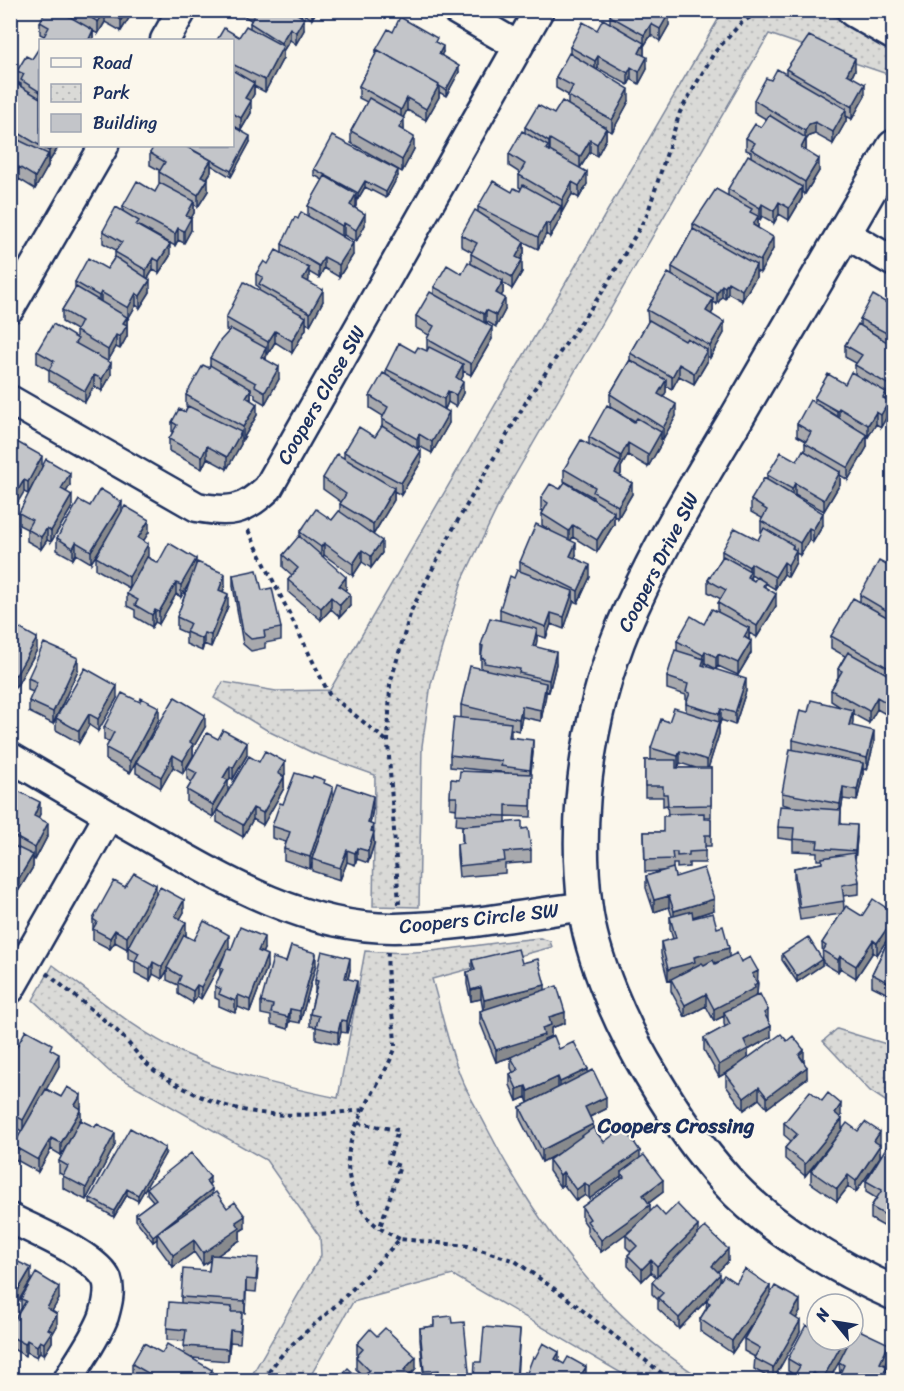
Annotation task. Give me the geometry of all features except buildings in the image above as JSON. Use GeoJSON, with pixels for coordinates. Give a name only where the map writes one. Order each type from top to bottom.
{"type":"FeatureCollection","features":[{"type":"Feature","properties":{"kind":"street"},"geometry":{"type":"LineString","coordinates":[[166,39],[182,10]]}},
{"type":"Feature","properties":{"kind":"street"},"geometry":{"type":"LineString","coordinates":[[456,10],[518,46]]}},
{"type":"Feature","properties":{"kind":"street","name":"Coopers Close SW"},"geometry":{"type":"LineString","coordinates":[[240,509],[254,501],[268,488],[539,10]]}},
{"type":"Feature","properties":{"kind":"street"},"geometry":{"type":"LineString","coordinates":[[854,10],[894,33]]}},
{"type":"Feature","properties":{"kind":"street"},"geometry":{"type":"LineString","coordinates":[[10,308],[103,147]]}},
{"type":"Feature","properties":{"kind":"street","name":"Coopers Drive SW"},"geometry":{"type":"LineString","coordinates":[[894,147],[676,521],[631,608],[604,681],[588,748],[582,818],[585,906],[593,940],[613,999],[641,1059],[677,1118],[727,1182],[788,1233],[856,1276],[894,1293]]}},
{"type":"Feature","properties":{"kind":"street"},"geometry":{"type":"LineString","coordinates":[[844,233],[894,262]]}},
{"type":"Feature","properties":{"kind":"street"},"geometry":{"type":"LineString","coordinates":[[10,400],[196,507],[219,511],[240,509]]}},
{"type":"Feature","properties":{"kind":"street","name":"Coopers Circle SW"},"geometry":{"type":"LineString","coordinates":[[10,758],[109,815],[261,897],[300,911],[342,921],[393,928],[475,922],[585,906]]}},
{"type":"Feature","properties":{"kind":"street"},"geometry":{"type":"LineString","coordinates":[[10,989],[109,815]]}},
{"type":"Feature","properties":{"kind":"street"},"geometry":{"type":"LineString","coordinates":[[10,1218],[83,1257],[98,1267],[107,1280],[108,1298],[103,1318],[68,1380]]}},
{"type":"Feature","properties":{"kind":"path"},"geometry":{"type":"LineString","coordinates":[[750,10],[751,17]]}},
{"type":"Feature","properties":{"kind":"path"},"geometry":{"type":"LineString","coordinates":[[670,1380],[532,1271],[515,1261],[468,1246],[400,1239],[380,1230],[368,1220],[348,1181],[345,1158],[358,1123],[395,1049],[395,1033],[386,978],[400,897],[388,742],[390,684],[411,611],[453,529],[530,395],[605,288],[647,215],[680,112],[714,53],[742,22],[751,17],[788,10]]}},
{"type":"Feature","properties":{"kind":"path"},"geometry":{"type":"LineString","coordinates":[[240,509],[257,553],[328,694],[388,742]]}},
{"type":"Feature","properties":{"kind":"path"},"geometry":{"type":"LineString","coordinates":[[28,958],[118,1032],[157,1072],[207,1098],[242,1112],[283,1116],[364,1110]]}},
{"type":"Feature","properties":{"kind":"path"},"geometry":{"type":"LineString","coordinates":[[358,1123],[398,1130],[388,1162],[400,1166],[380,1230]]}},
{"type":"Feature","properties":{"kind":"path"},"geometry":{"type":"LineString","coordinates":[[264,1380],[274,1362],[294,1341],[337,1304],[400,1239]]}},
{"type":"Feature","properties":{"kind":"green space"},"geometry":{"type":"Polygon","coordinates":[[[723,11],[824,11],[886,46],[893,54],[893,76],[769,34],[503,496],[462,581],[431,684],[422,746],[419,907],[373,906],[375,775],[313,753],[270,732],[214,698],[223,682],[276,691],[330,690],[723,11]]]}},
{"type":"Feature","properties":{"kind":"green space"},"geometry":{"type":"Polygon","coordinates":[[[540,938],[550,941],[552,947],[432,979],[460,1075],[507,1165],[529,1201],[579,1269],[637,1329],[669,1356],[704,1380],[633,1380],[453,1275],[353,1302],[308,1380],[249,1380],[321,1255],[320,1237],[266,1160],[110,1072],[33,1000],[53,965],[132,1024],[183,1053],[240,1074],[338,1098],[365,951],[432,951],[540,938]]]}},
{"type":"Feature","properties":{"kind":"green space"},"geometry":{"type":"Polygon","coordinates":[[[837,1029],[893,1046],[893,1106],[870,1091],[823,1041],[837,1029]]]}},
{"type":"Feature","properties":{"kind":"district","name":"Coopers Crossing"},"geometry":{"type":"Point","coordinates":[676,1126]}}]}
